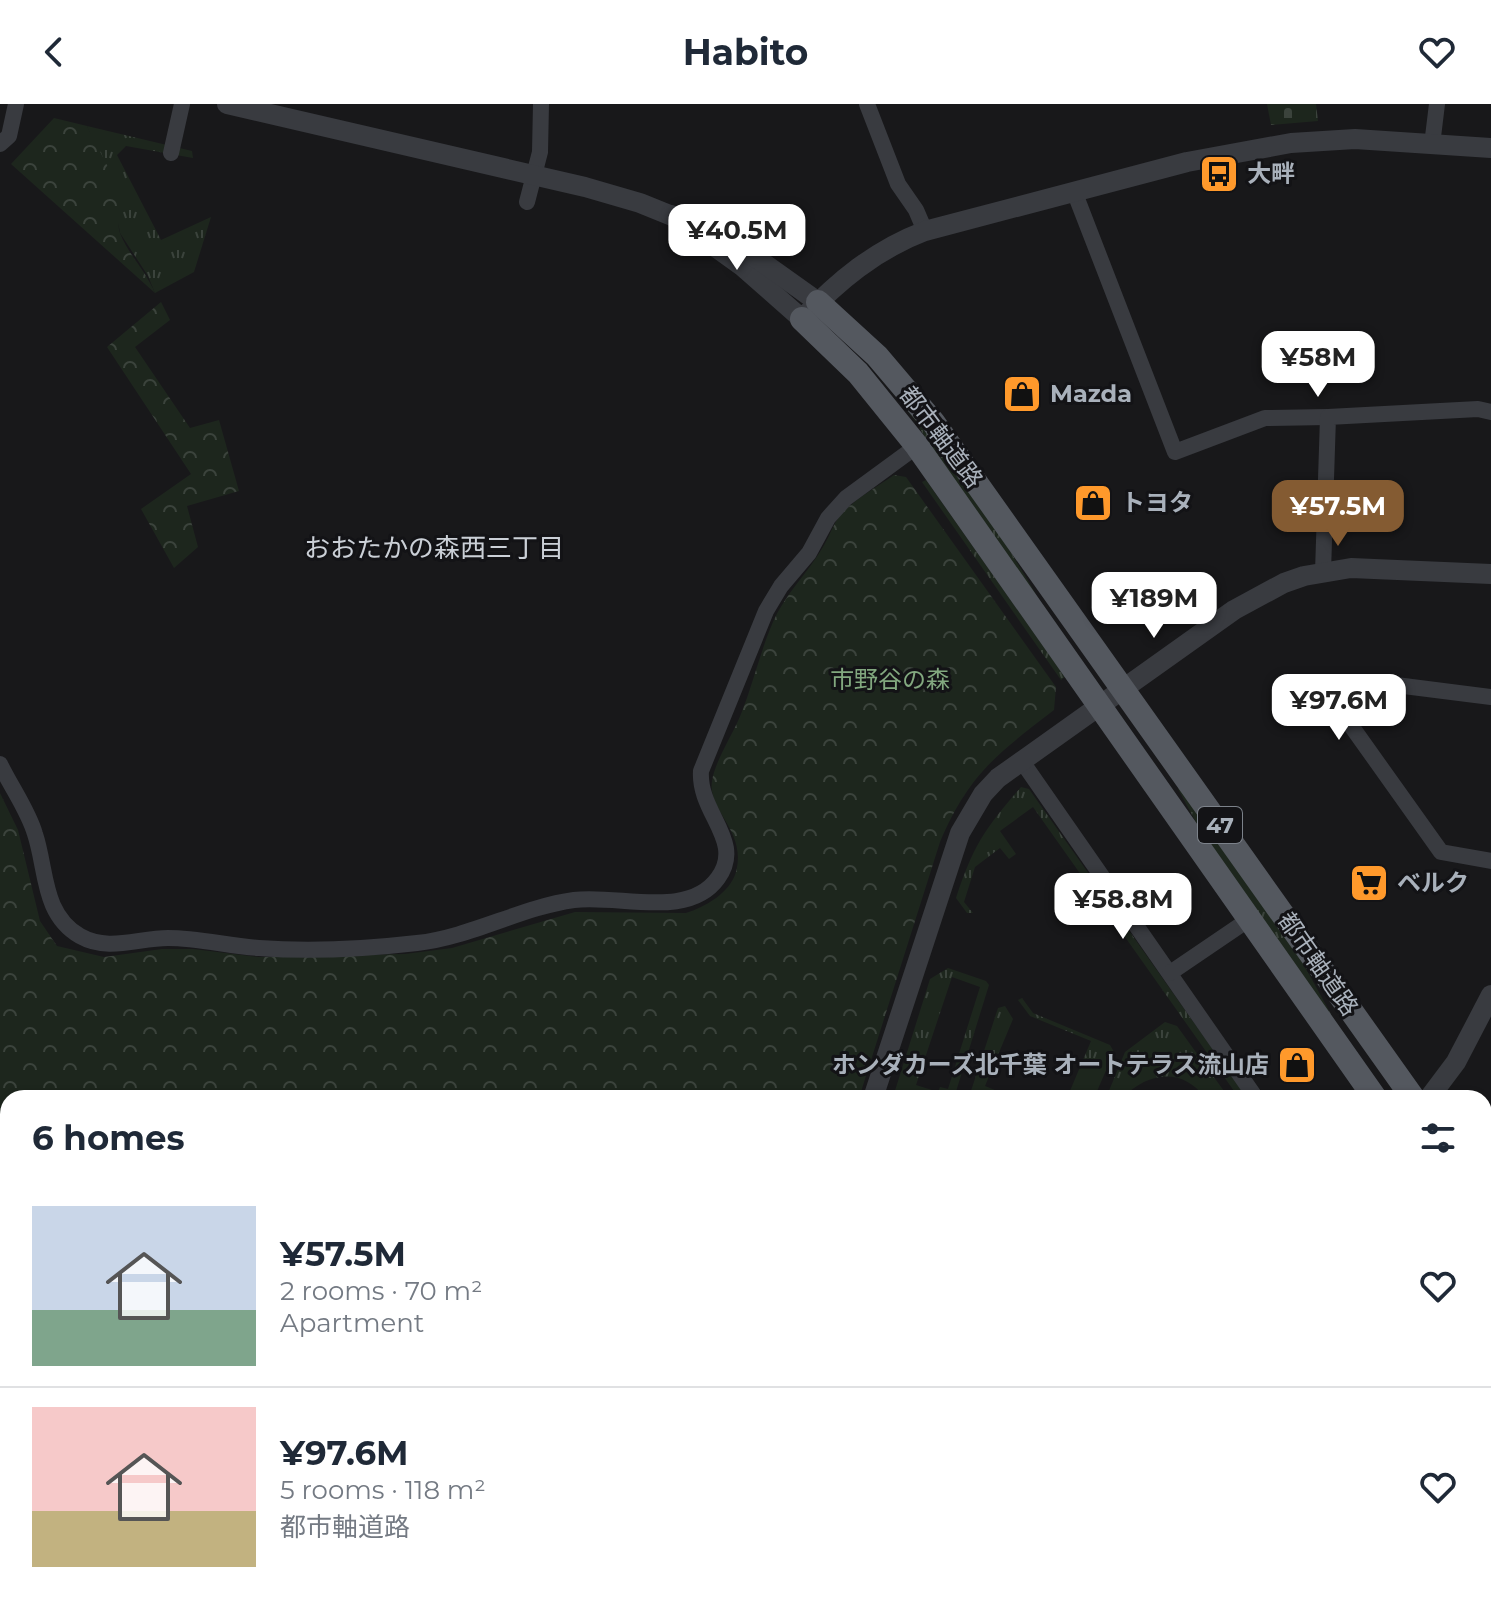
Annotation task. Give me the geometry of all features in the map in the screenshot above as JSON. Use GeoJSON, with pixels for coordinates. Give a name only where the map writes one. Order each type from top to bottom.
{"type":"FeatureCollection","features":[{"type":"Feature","properties":{"kind":"main road","name":"都市軸道路"},"geometry":{"type":"LineString","coordinates":[[810,311],[917,446],[1369,1090]]}},
{"type":"Feature","properties":{"kind":"main road","name":"都市軸道路"},"geometry":{"type":"LineString","coordinates":[[810,311],[868,347],[920,404],[1407,1090]]}},
{"type":"Feature","properties":{"kind":"street"},"geometry":{"type":"LineString","coordinates":[[0,144],[9,136],[16,104]]}},
{"type":"Feature","properties":{"kind":"street"},"geometry":{"type":"LineString","coordinates":[[171,153],[182,104]]}},
{"type":"Feature","properties":{"kind":"street","name":"都市軸道路"},"geometry":{"type":"LineString","coordinates":[[227,104],[598,191],[671,215],[706,230],[752,256],[810,311]]}},
{"type":"Feature","properties":{"kind":"street"},"geometry":{"type":"LineString","coordinates":[[527,202],[540,152],[541,104]]}},
{"type":"Feature","properties":{"kind":"street"},"geometry":{"type":"LineString","coordinates":[[867,104],[898,184],[916,210],[925,231]]}},
{"type":"Feature","properties":{"kind":"street"},"geometry":{"type":"LineString","coordinates":[[1432,145],[1437,104]]}},
{"type":"Feature","properties":{"kind":"street"},"geometry":{"type":"LineString","coordinates":[[810,311],[842,279],[880,251],[925,231],[1187,162],[1291,143],[1355,139],[1491,148]]}},
{"type":"Feature","properties":{"kind":"street"},"geometry":{"type":"LineString","coordinates":[[1074,191],[1175,452],[1265,418],[1478,409],[1491,412]]}},
{"type":"Feature","properties":{"kind":"street"},"geometry":{"type":"LineString","coordinates":[[1323,572],[1328,417]]}},
{"type":"Feature","properties":{"kind":"street"},"geometry":{"type":"LineString","coordinates":[[0,764],[35,833],[48,897],[59,918],[77,934],[98,945],[169,938],[260,948],[418,943],[460,935],[572,900],[599,898],[674,902],[695,898],[717,880],[725,867],[727,855],[725,840],[700,787],[701,771],[766,611],[781,586],[809,553],[828,518],[846,498],[917,446]]}},
{"type":"Feature","properties":{"kind":"street"},"geometry":{"type":"LineString","coordinates":[[876,1090],[960,833],[983,794],[1021,760],[1254,598],[1284,583],[1323,572],[1376,567],[1491,574]]}},
{"type":"Feature","properties":{"kind":"street"},"geometry":{"type":"LineString","coordinates":[[1491,697],[1396,685],[1347,720],[1441,852],[1491,861]]}},
{"type":"Feature","properties":{"kind":"street"},"geometry":{"type":"LineString","coordinates":[[1021,760],[1250,1090]]}},
{"type":"Feature","properties":{"kind":"street"},"geometry":{"type":"LineString","coordinates":[[1170,973],[1248,920]]}},
{"type":"Feature","properties":{"kind":"street"},"geometry":{"type":"LineString","coordinates":[[1435,1090],[1456,1062],[1491,995]]}},
{"type":"Feature","properties":{"kind":"green space"},"geometry":{"type":"Polygon","coordinates":[[[1267,104],[1316,104],[1318,121],[1271,125],[1267,104]]]}},
{"type":"Feature","properties":{"kind":"green space"},"geometry":{"type":"Polygon","coordinates":[[[54,118],[87,126],[118,192],[120,233],[155,293],[11,164],[54,118]]]}},
{"type":"Feature","properties":{"kind":"green space"},"geometry":{"type":"Polygon","coordinates":[[[87,126],[192,151],[193,158],[126,146],[117,155],[161,240],[211,217],[194,272],[155,293],[148,276],[120,233],[120,203],[87,126]]]}},
{"type":"Feature","properties":{"kind":"green space"},"geometry":{"type":"Polygon","coordinates":[[[161,302],[170,320],[135,347],[190,428],[219,420],[239,491],[187,506],[198,547],[174,568],[141,509],[191,474],[107,347],[161,302]]]}},
{"type":"Feature","properties":{"kind":"green space"},"geometry":{"type":"Polygon","coordinates":[[[897,397],[974,496],[1041,603],[943,468],[897,397]]]}},
{"type":"Feature","properties":{"kind":"green space","name":"市野谷の森"},"geometry":{"type":"Polygon","coordinates":[[[894,475],[906,477],[1056,687],[1054,710],[986,767],[951,819],[940,842],[862,1090],[0,1090],[0,793],[18,830],[40,921],[57,946],[104,957],[162,949],[193,949],[259,957],[405,954],[452,948],[575,912],[686,913],[716,898],[733,880],[738,857],[732,833],[712,792],[714,773],[741,714],[773,622],[817,557],[841,514],[894,475]]]}},
{"type":"Feature","properties":{"kind":"green space"},"geometry":{"type":"Polygon","coordinates":[[[926,480],[1065,677],[1061,680],[922,482],[926,480]]]}},
{"type":"Feature","properties":{"kind":"green space"},"geometry":{"type":"Polygon","coordinates":[[[1021,787],[1029,789],[1241,1090],[1233,1090],[1033,807],[1000,831],[1016,854],[1009,859],[1000,848],[975,867],[964,902],[973,913],[967,913],[956,898],[981,838],[1021,787]]]}},
{"type":"Feature","properties":{"kind":"green space"},"geometry":{"type":"Polygon","coordinates":[[[1181,787],[1298,954],[1333,1018],[1211,850],[1178,789],[1181,787]]]}},
{"type":"Feature","properties":{"kind":"green space"},"geometry":{"type":"Polygon","coordinates":[[[948,968],[986,981],[989,985],[956,1090],[939,1090],[940,1087],[948,1089],[980,987],[952,977],[916,1085],[932,1090],[895,1090],[930,979],[948,968]]]}},
{"type":"Feature","properties":{"kind":"green space"},"geometry":{"type":"Polygon","coordinates":[[[1022,998],[1033,1013],[1110,1045],[1114,1052],[1097,1090],[1070,1090],[1091,1041],[1030,1016],[1018,1000],[1022,998]]]}},
{"type":"Feature","properties":{"kind":"green space"},"geometry":{"type":"Polygon","coordinates":[[[1005,1006],[1013,1019],[985,1086],[995,1090],[971,1090],[998,1008],[1005,1006]]]}},
{"type":"Feature","properties":{"kind":"green space"},"geometry":{"type":"Polygon","coordinates":[[[1165,1022],[1177,1026],[1223,1090],[1198,1090],[1186,1081],[1165,1077],[1154,1078],[1132,1090],[1109,1090],[1125,1052],[1165,1022]]]}},
{"type":"Feature","properties":{"kind":"place","name":"大畔"},"geometry":{"type":"Point","coordinates":[1219,174]}},
{"type":"Feature","properties":{"kind":"place","name":"Mazda"},"geometry":{"type":"Point","coordinates":[1022,394]}},
{"type":"Feature","properties":{"kind":"place","name":"トヨタ"},"geometry":{"type":"Point","coordinates":[1093,503]}},
{"type":"Feature","properties":{"kind":"place","name":"ベルク"},"geometry":{"type":"Point","coordinates":[1369,883]}},
{"type":"Feature","properties":{"kind":"place","name":"ホンダカーズ北千葉 オートテラス流山店"},"geometry":{"type":"Point","coordinates":[1297,1065]}},
{"type":"Feature","properties":{"kind":"district","name":"おおたかの森西三丁目"},"geometry":{"type":"Point","coordinates":[434,548]}}]}
